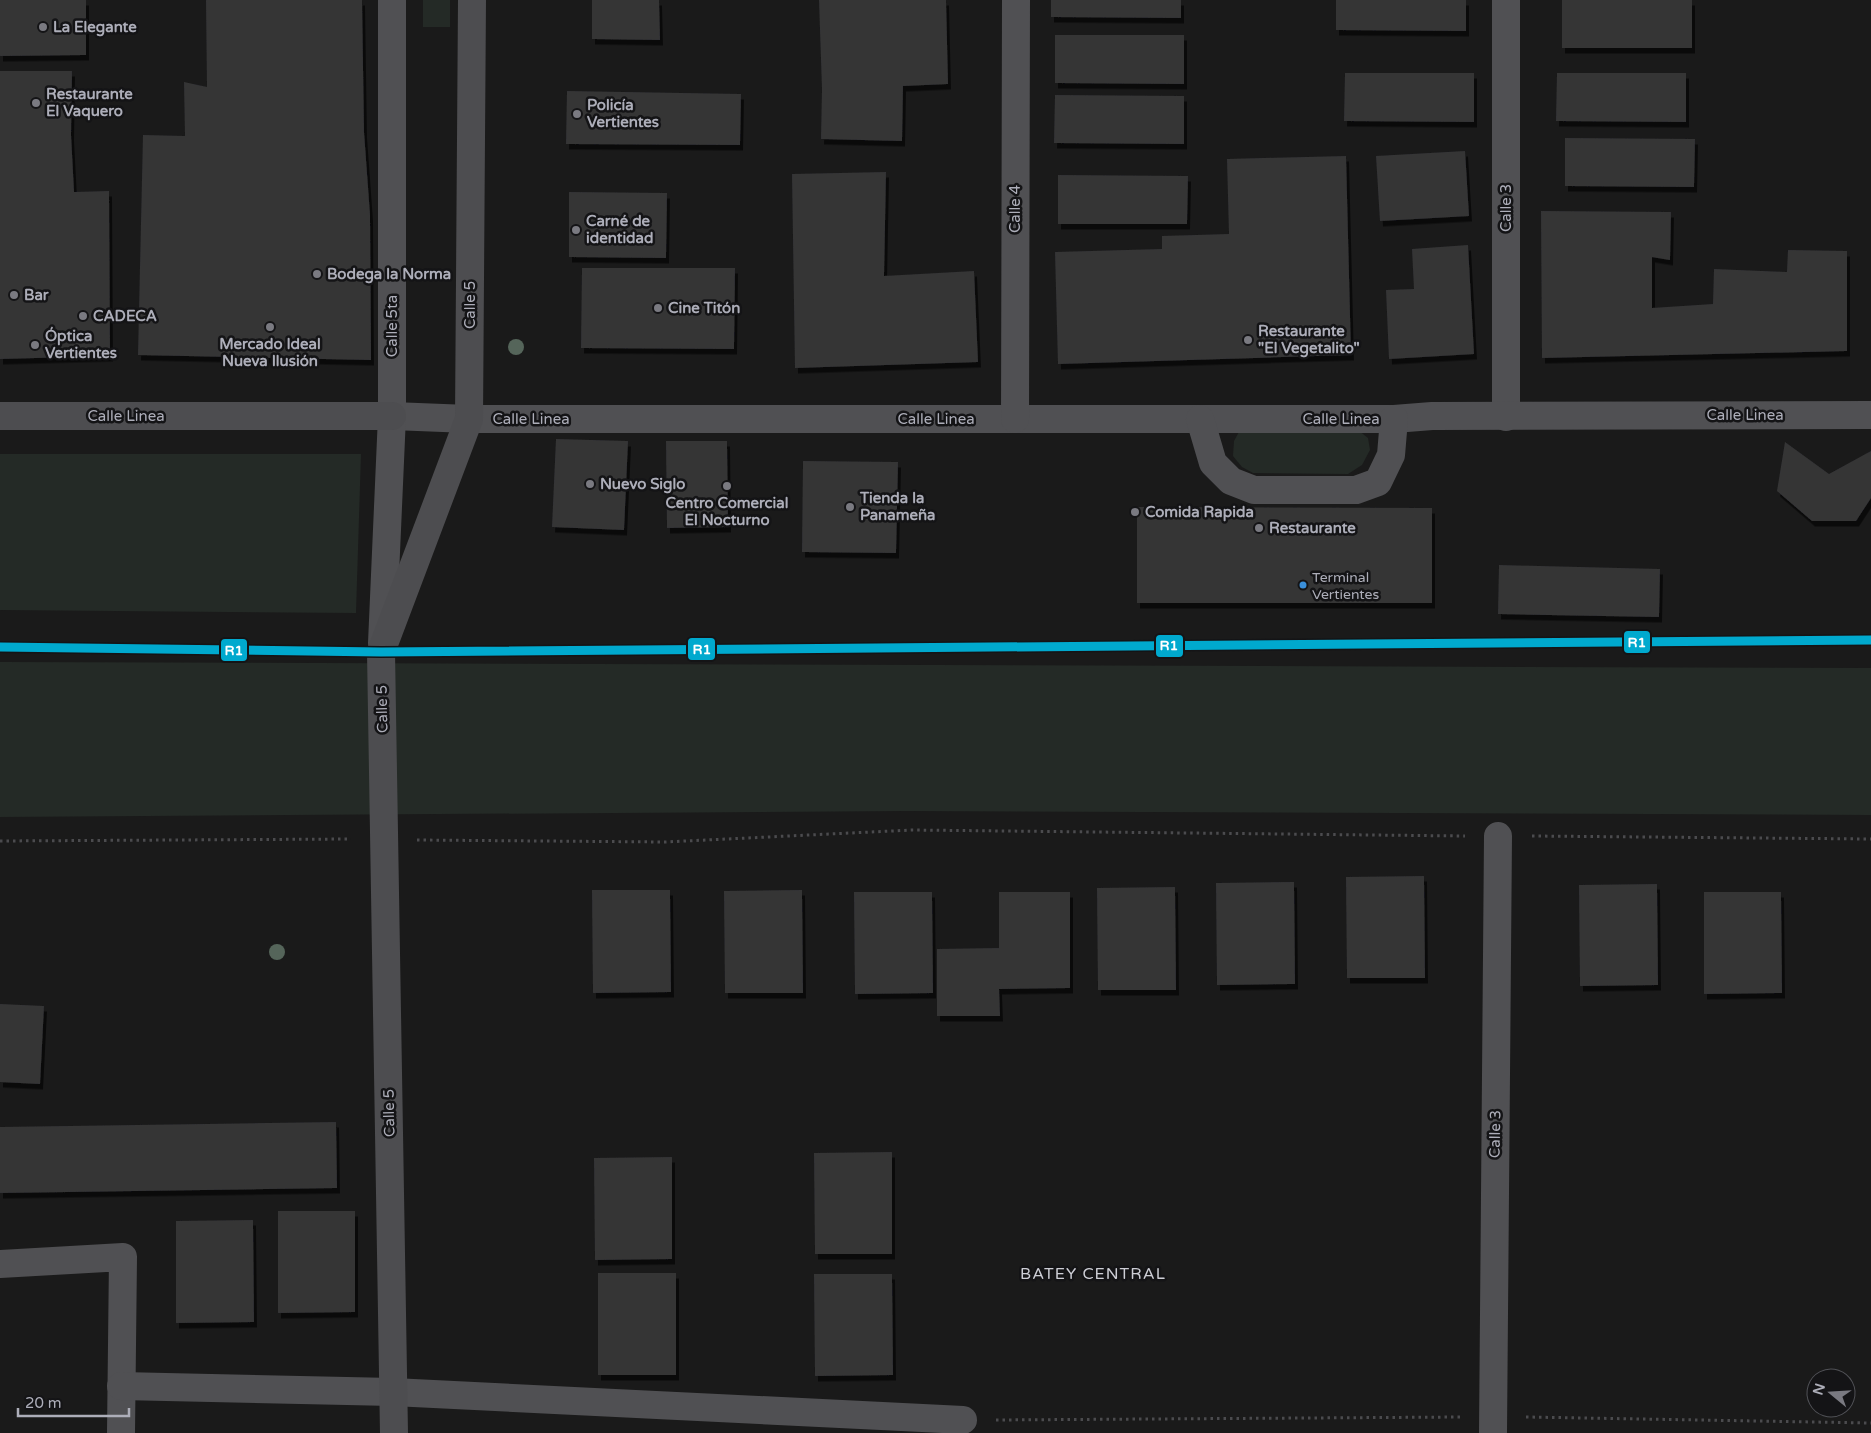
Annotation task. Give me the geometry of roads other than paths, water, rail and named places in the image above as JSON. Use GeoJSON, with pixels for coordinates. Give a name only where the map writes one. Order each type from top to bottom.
{"type":"FeatureCollection","features":[{"type":"Feature","properties":{"kind":"main road","name":"Calle 5"},"geometry":{"type":"LineString","coordinates":[[394,1433],[381,652],[469,419],[472,0]]}},
{"type":"Feature","properties":{"kind":"main road","name":"Calle Linea"},"geometry":{"type":"LineString","coordinates":[[0,416],[392,416]]}},
{"type":"Feature","properties":{"kind":"street","name":"Calle 5ta"},"geometry":{"type":"LineString","coordinates":[[381,652],[392,416],[392,0]]}},
{"type":"Feature","properties":{"kind":"street","name":"Calle 4"},"geometry":{"type":"LineString","coordinates":[[1015,419],[1016,0]]}},
{"type":"Feature","properties":{"kind":"street","name":"Calle 3"},"geometry":{"type":"LineString","coordinates":[[1506,0],[1506,416]]}},
{"type":"Feature","properties":{"kind":"street","name":"Calle Linea"},"geometry":{"type":"LineString","coordinates":[[392,416],[469,419],[1394,419],[1432,416],[1871,415]]}},
{"type":"Feature","properties":{"kind":"street"},"geometry":{"type":"LineString","coordinates":[[1200,419],[1213,462],[1232,481],[1254,490],[1356,490],[1378,482],[1391,455],[1394,419]]}},
{"type":"Feature","properties":{"kind":"street","name":"Calle 3"},"geometry":{"type":"LineString","coordinates":[[1493,1425],[1498,836]]}},
{"type":"Feature","properties":{"kind":"street"},"geometry":{"type":"LineString","coordinates":[[0,1264],[123,1257],[121,1433]]}},
{"type":"Feature","properties":{"kind":"street"},"geometry":{"type":"LineString","coordinates":[[121,1386],[393,1392],[963,1420]]}},
{"type":"Feature","properties":{"kind":"place","name":"La Elegante"},"geometry":{"type":"Point","coordinates":[43,27]}},
{"type":"Feature","properties":{"kind":"place","name":"Restaurante El Vaquero"},"geometry":{"type":"Point","coordinates":[36,103]}},
{"type":"Feature","properties":{"kind":"place","name":"Policía Vertientes"},"geometry":{"type":"Point","coordinates":[577,114]}},
{"type":"Feature","properties":{"kind":"place","name":"Carné de identidad"},"geometry":{"type":"Point","coordinates":[576,230]}},
{"type":"Feature","properties":{"kind":"place","name":"Bodega la Norma"},"geometry":{"type":"Point","coordinates":[317,274]}},
{"type":"Feature","properties":{"kind":"place","name":"Bar"},"geometry":{"type":"Point","coordinates":[14,295]}},
{"type":"Feature","properties":{"kind":"place","name":"Cine Titón"},"geometry":{"type":"Point","coordinates":[658,308]}},
{"type":"Feature","properties":{"kind":"place","name":"CADECA"},"geometry":{"type":"Point","coordinates":[83,316]}},
{"type":"Feature","properties":{"kind":"place","name":"Mercado Ideal Nueva Ilusión"},"geometry":{"type":"Point","coordinates":[270,327]}},
{"type":"Feature","properties":{"kind":"place","name":"Restaurante \"El Vegetalito\""},"geometry":{"type":"Point","coordinates":[1248,340]}},
{"type":"Feature","properties":{"kind":"place","name":"Óptica Vertientes"},"geometry":{"type":"Point","coordinates":[35,345]}},
{"type":"Feature","properties":{"kind":"place","name":"Nuevo Siglo"},"geometry":{"type":"Point","coordinates":[590,484]}},
{"type":"Feature","properties":{"kind":"place","name":"Centro Comercial El Nocturno"},"geometry":{"type":"Point","coordinates":[727,486]}},
{"type":"Feature","properties":{"kind":"place","name":"Tienda la Panameña"},"geometry":{"type":"Point","coordinates":[850,507]}},
{"type":"Feature","properties":{"kind":"place","name":"Comida Rapida"},"geometry":{"type":"Point","coordinates":[1135,512]}},
{"type":"Feature","properties":{"kind":"place","name":"Restaurante"},"geometry":{"type":"Point","coordinates":[1259,528]}},
{"type":"Feature","properties":{"kind":"place","name":"Terminal Vertientes"},"geometry":{"type":"Point","coordinates":[1303,585]}},
{"type":"Feature","properties":{"kind":"district","name":"BATEY CENTRAL"},"geometry":{"type":"Point","coordinates":[1093,1274]}}]}
